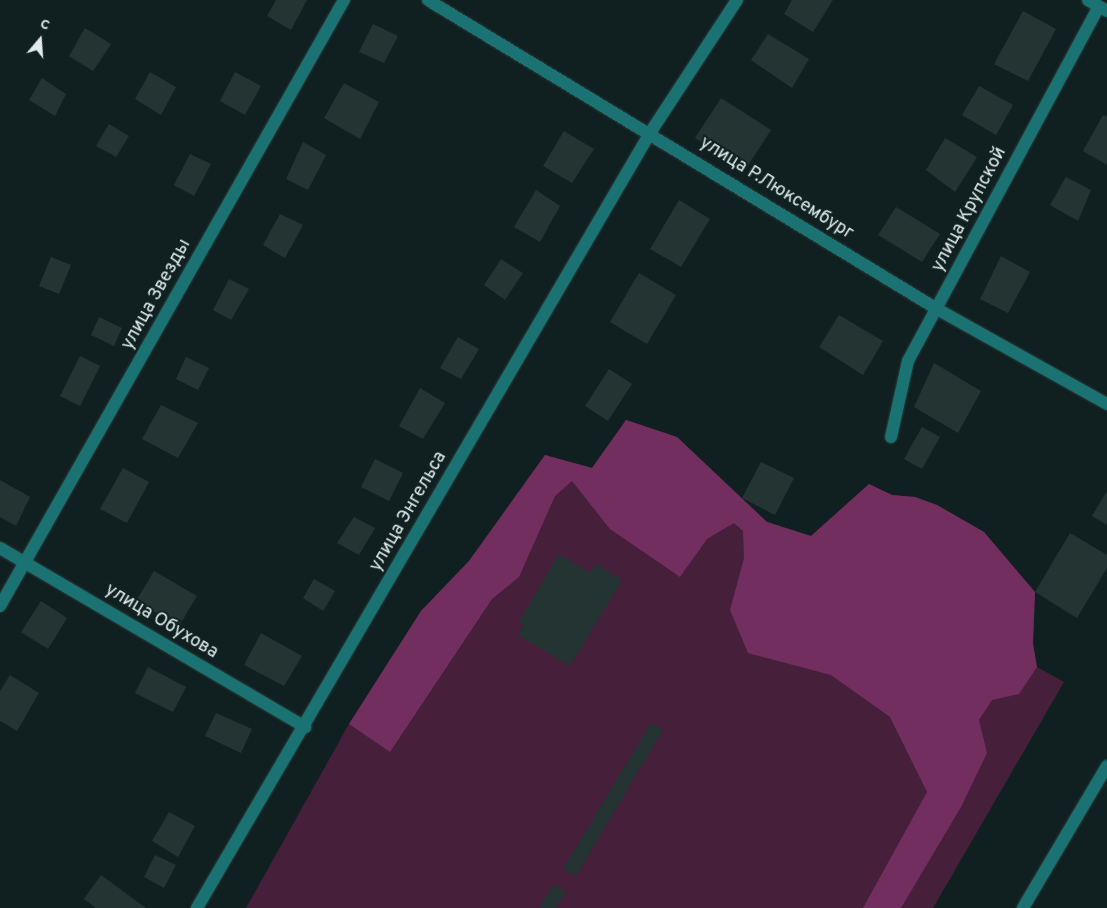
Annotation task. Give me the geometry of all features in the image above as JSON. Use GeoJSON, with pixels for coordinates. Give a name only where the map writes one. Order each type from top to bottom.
{"type":"FeatureCollection","features":[{"type":"Feature","properties":{"kind":"street","name":"улица Звезды"},"geometry":{"type":"LineString","coordinates":[[0,606],[344,0]]}},
{"type":"Feature","properties":{"kind":"street","name":"улица Р.Люксембург"},"geometry":{"type":"LineString","coordinates":[[428,0],[650,133],[937,309],[1107,404]]}},
{"type":"Feature","properties":{"kind":"street","name":"улица Энгельса"},"geometry":{"type":"LineString","coordinates":[[198,908],[650,133],[737,0]]}},
{"type":"Feature","properties":{"kind":"street"},"geometry":{"type":"LineString","coordinates":[[1088,0],[1103,9]]}},
{"type":"Feature","properties":{"kind":"street","name":"улица Крупской"},"geometry":{"type":"LineString","coordinates":[[892,437],[908,361],[1103,9]]}},
{"type":"Feature","properties":{"kind":"street","name":"улица Обухова"},"geometry":{"type":"LineString","coordinates":[[0,548],[305,727]]}},
{"type":"Feature","properties":{"kind":"street"},"geometry":{"type":"LineString","coordinates":[[1022,908],[1107,766]]}},
{"type":"Feature","properties":{"kind":"shaded area"},"geometry":{"type":"Polygon","coordinates":[[[626,420],[677,437],[767,522],[811,536],[869,484],[892,495],[915,497],[937,505],[984,532],[1035,592],[1033,644],[1037,667],[1064,682],[933,908],[246,908],[349,724],[421,611],[469,561],[545,455],[592,468],[626,420]]]}},
{"type":"Feature","properties":{"kind":"shaded area"},"geometry":{"type":"Polygon","coordinates":[[[626,420],[677,437],[767,522],[811,536],[869,484],[892,495],[915,497],[937,505],[984,532],[1035,592],[1033,644],[1037,667],[1019,694],[992,700],[979,720],[987,753],[961,807],[901,908],[863,908],[927,792],[890,717],[831,675],[748,653],[730,610],[744,558],[743,531],[734,523],[707,539],[680,577],[610,529],[572,481],[555,496],[519,577],[492,599],[390,752],[349,724],[421,611],[469,561],[545,455],[592,468],[626,420]]]}},
{"type":"Feature","properties":{"kind":"building"},"geometry":{"type":"Polygon","coordinates":[[[276,0],[307,0],[291,30],[267,16],[276,0]]]}},
{"type":"Feature","properties":{"kind":"building"},"geometry":{"type":"Polygon","coordinates":[[[792,0],[833,0],[813,32],[784,14],[792,0]]]}},
{"type":"Feature","properties":{"kind":"building"},"geometry":{"type":"Polygon","coordinates":[[[1023,11],[1056,29],[1028,81],[994,64],[1023,11]]]}},
{"type":"Feature","properties":{"kind":"building"},"geometry":{"type":"Polygon","coordinates":[[[373,24],[398,36],[384,63],[359,52],[373,24]]]}},
{"type":"Feature","properties":{"kind":"building"},"geometry":{"type":"Polygon","coordinates":[[[85,28],[111,44],[93,71],[69,56],[85,28]]]}},
{"type":"Feature","properties":{"kind":"building"},"geometry":{"type":"Polygon","coordinates":[[[768,34],[809,59],[792,88],[751,60],[768,34]]]}},
{"type":"Feature","properties":{"kind":"building"},"geometry":{"type":"Polygon","coordinates":[[[150,72],[176,87],[161,115],[135,99],[150,72]]]}},
{"type":"Feature","properties":{"kind":"building"},"geometry":{"type":"Polygon","coordinates":[[[235,72],[261,86],[245,115],[220,101],[235,72]]]}},
{"type":"Feature","properties":{"kind":"building"},"geometry":{"type":"Polygon","coordinates":[[[42,78],[66,94],[55,116],[29,100],[42,78]]]}},
{"type":"Feature","properties":{"kind":"building"},"geometry":{"type":"Polygon","coordinates":[[[344,83],[379,102],[360,139],[324,118],[344,83]]]}},
{"type":"Feature","properties":{"kind":"building"},"geometry":{"type":"Polygon","coordinates":[[[979,86],[1013,105],[996,135],[962,115],[979,86]]]}},
{"type":"Feature","properties":{"kind":"building"},"geometry":{"type":"Polygon","coordinates":[[[721,98],[771,130],[745,170],[695,138],[721,98]]]}},
{"type":"Feature","properties":{"kind":"building"},"geometry":{"type":"Polygon","coordinates":[[[1103,115],[1107,117],[1107,165],[1083,151],[1103,115]]]}},
{"type":"Feature","properties":{"kind":"building"},"geometry":{"type":"Polygon","coordinates":[[[109,124],[129,136],[116,157],[96,146],[109,124]]]}},
{"type":"Feature","properties":{"kind":"building"},"geometry":{"type":"Polygon","coordinates":[[[564,131],[594,149],[572,183],[543,166],[564,131]]]}},
{"type":"Feature","properties":{"kind":"building"},"geometry":{"type":"Polygon","coordinates":[[[945,138],[977,157],[955,192],[926,170],[945,138]]]}},
{"type":"Feature","properties":{"kind":"building"},"geometry":{"type":"Polygon","coordinates":[[[303,142],[326,155],[308,190],[286,179],[303,142]]]}},
{"type":"Feature","properties":{"kind":"building"},"geometry":{"type":"Polygon","coordinates":[[[190,154],[211,164],[194,196],[174,185],[190,154]]]}},
{"type":"Feature","properties":{"kind":"building"},"geometry":{"type":"Polygon","coordinates":[[[1066,177],[1091,190],[1078,221],[1050,205],[1066,177]]]}},
{"type":"Feature","properties":{"kind":"building"},"geometry":{"type":"Polygon","coordinates":[[[536,190],[560,206],[540,242],[514,227],[536,190]]]}},
{"type":"Feature","properties":{"kind":"building"},"geometry":{"type":"Polygon","coordinates":[[[679,200],[710,219],[681,267],[650,249],[679,200]]]}},
{"type":"Feature","properties":{"kind":"building"},"geometry":{"type":"Polygon","coordinates":[[[896,207],[940,234],[922,262],[878,235],[896,207]]]}},
{"type":"Feature","properties":{"kind":"building"},"geometry":{"type":"Polygon","coordinates":[[[280,214],[303,225],[285,258],[263,245],[280,214]]]}},
{"type":"Feature","properties":{"kind":"building"},"geometry":{"type":"Polygon","coordinates":[[[1001,256],[1030,272],[1008,313],[980,299],[1001,256]]]}},
{"type":"Feature","properties":{"kind":"building"},"geometry":{"type":"Polygon","coordinates":[[[51,257],[71,265],[59,294],[39,286],[51,257]]]}},
{"type":"Feature","properties":{"kind":"building"},"geometry":{"type":"Polygon","coordinates":[[[501,259],[523,273],[505,300],[484,285],[501,259]]]}},
{"type":"Feature","properties":{"kind":"building"},"geometry":{"type":"Polygon","coordinates":[[[639,273],[676,295],[647,344],[610,322],[639,273]]]}},
{"type":"Feature","properties":{"kind":"building"},"geometry":{"type":"Polygon","coordinates":[[[229,279],[249,289],[231,320],[213,310],[229,279]]]}},
{"type":"Feature","properties":{"kind":"building"},"geometry":{"type":"Polygon","coordinates":[[[839,315],[883,341],[863,375],[819,347],[839,315]]]}},
{"type":"Feature","properties":{"kind":"building"},"geometry":{"type":"Polygon","coordinates":[[[99,317],[122,328],[114,346],[91,335],[99,317]]]}},
{"type":"Feature","properties":{"kind":"building"},"geometry":{"type":"Polygon","coordinates":[[[458,337],[479,349],[461,379],[440,368],[458,337]]]}},
{"type":"Feature","properties":{"kind":"building"},"geometry":{"type":"Polygon","coordinates":[[[80,356],[100,366],[80,406],[60,396],[80,356]]]}},
{"type":"Feature","properties":{"kind":"building"},"geometry":{"type":"Polygon","coordinates":[[[186,357],[209,368],[198,390],[176,379],[186,357]]]}},
{"type":"Feature","properties":{"kind":"building"},"geometry":{"type":"Polygon","coordinates":[[[934,363],[981,391],[958,433],[914,407],[934,363]]]}},
{"type":"Feature","properties":{"kind":"building"},"geometry":{"type":"Polygon","coordinates":[[[609,369],[632,384],[608,421],[585,406],[609,369]]]}},
{"type":"Feature","properties":{"kind":"building"},"geometry":{"type":"Polygon","coordinates":[[[420,388],[445,403],[423,439],[399,426],[420,388]]]}},
{"type":"Feature","properties":{"kind":"building"},"geometry":{"type":"Polygon","coordinates":[[[161,405],[198,423],[178,458],[142,439],[161,405]]]}},
{"type":"Feature","properties":{"kind":"building"},"geometry":{"type":"Polygon","coordinates":[[[922,427],[940,437],[922,469],[904,459],[922,427]]]}},
{"type":"Feature","properties":{"kind":"building"},"geometry":{"type":"Polygon","coordinates":[[[375,459],[403,473],[389,501],[361,487],[375,459]]]}},
{"type":"Feature","properties":{"kind":"building"},"geometry":{"type":"Polygon","coordinates":[[[761,462],[794,478],[775,515],[742,498],[761,462]]]}},
{"type":"Feature","properties":{"kind":"building"},"geometry":{"type":"Polygon","coordinates":[[[123,468],[149,482],[127,523],[100,509],[123,468]]]}},
{"type":"Feature","properties":{"kind":"building"},"geometry":{"type":"Polygon","coordinates":[[[0,480],[30,497],[16,526],[0,517],[0,480]]]}},
{"type":"Feature","properties":{"kind":"building"},"geometry":{"type":"Polygon","coordinates":[[[1107,491],[1107,525],[1092,516],[1107,491]]]}},
{"type":"Feature","properties":{"kind":"building"},"geometry":{"type":"Polygon","coordinates":[[[354,517],[375,528],[359,555],[337,543],[354,517]]]}},
{"type":"Feature","properties":{"kind":"building"},"geometry":{"type":"Polygon","coordinates":[[[1070,533],[1107,555],[1107,568],[1077,618],[1035,592],[1070,533]]]}},
{"type":"Feature","properties":{"kind":"building"},"geometry":{"type":"Polygon","coordinates":[[[559,554],[590,573],[596,564],[622,580],[570,666],[518,635],[524,624],[519,621],[559,554]]]}},
{"type":"Feature","properties":{"kind":"building"},"geometry":{"type":"Polygon","coordinates":[[[154,571],[197,596],[179,626],[136,601],[154,571]]]}},
{"type":"Feature","properties":{"kind":"building"},"geometry":{"type":"Polygon","coordinates":[[[314,579],[335,591],[323,611],[303,598],[314,579]]]}},
{"type":"Feature","properties":{"kind":"building"},"geometry":{"type":"Polygon","coordinates":[[[41,601],[67,618],[48,649],[21,632],[41,601]]]}},
{"type":"Feature","properties":{"kind":"building"},"geometry":{"type":"Polygon","coordinates":[[[261,633],[302,656],[284,686],[244,665],[261,633]]]}},
{"type":"Feature","properties":{"kind":"building"},"geometry":{"type":"Polygon","coordinates":[[[148,667],[186,687],[173,712],[135,693],[148,667]]]}},
{"type":"Feature","properties":{"kind":"building"},"geometry":{"type":"Polygon","coordinates":[[[10,675],[39,693],[17,731],[0,721],[0,691],[10,675]]]}},
{"type":"Feature","properties":{"kind":"building"},"geometry":{"type":"Polygon","coordinates":[[[216,713],[252,729],[241,753],[205,736],[216,713]]]}},
{"type":"Feature","properties":{"kind":"building"},"geometry":{"type":"Polygon","coordinates":[[[651,723],[663,730],[576,876],[563,869],[651,723]]]}},
{"type":"Feature","properties":{"kind":"building"},"geometry":{"type":"Polygon","coordinates":[[[169,812],[195,826],[178,857],[152,841],[169,812]]]}},
{"type":"Feature","properties":{"kind":"building"},"geometry":{"type":"Polygon","coordinates":[[[155,855],[176,865],[164,888],[144,877],[155,855]]]}},
{"type":"Feature","properties":{"kind":"building"},"geometry":{"type":"Polygon","coordinates":[[[101,875],[146,908],[96,908],[84,899],[101,875]]]}},
{"type":"Feature","properties":{"kind":"building"},"geometry":{"type":"Polygon","coordinates":[[[554,884],[566,892],[556,908],[539,908],[554,884]]]}}]}
